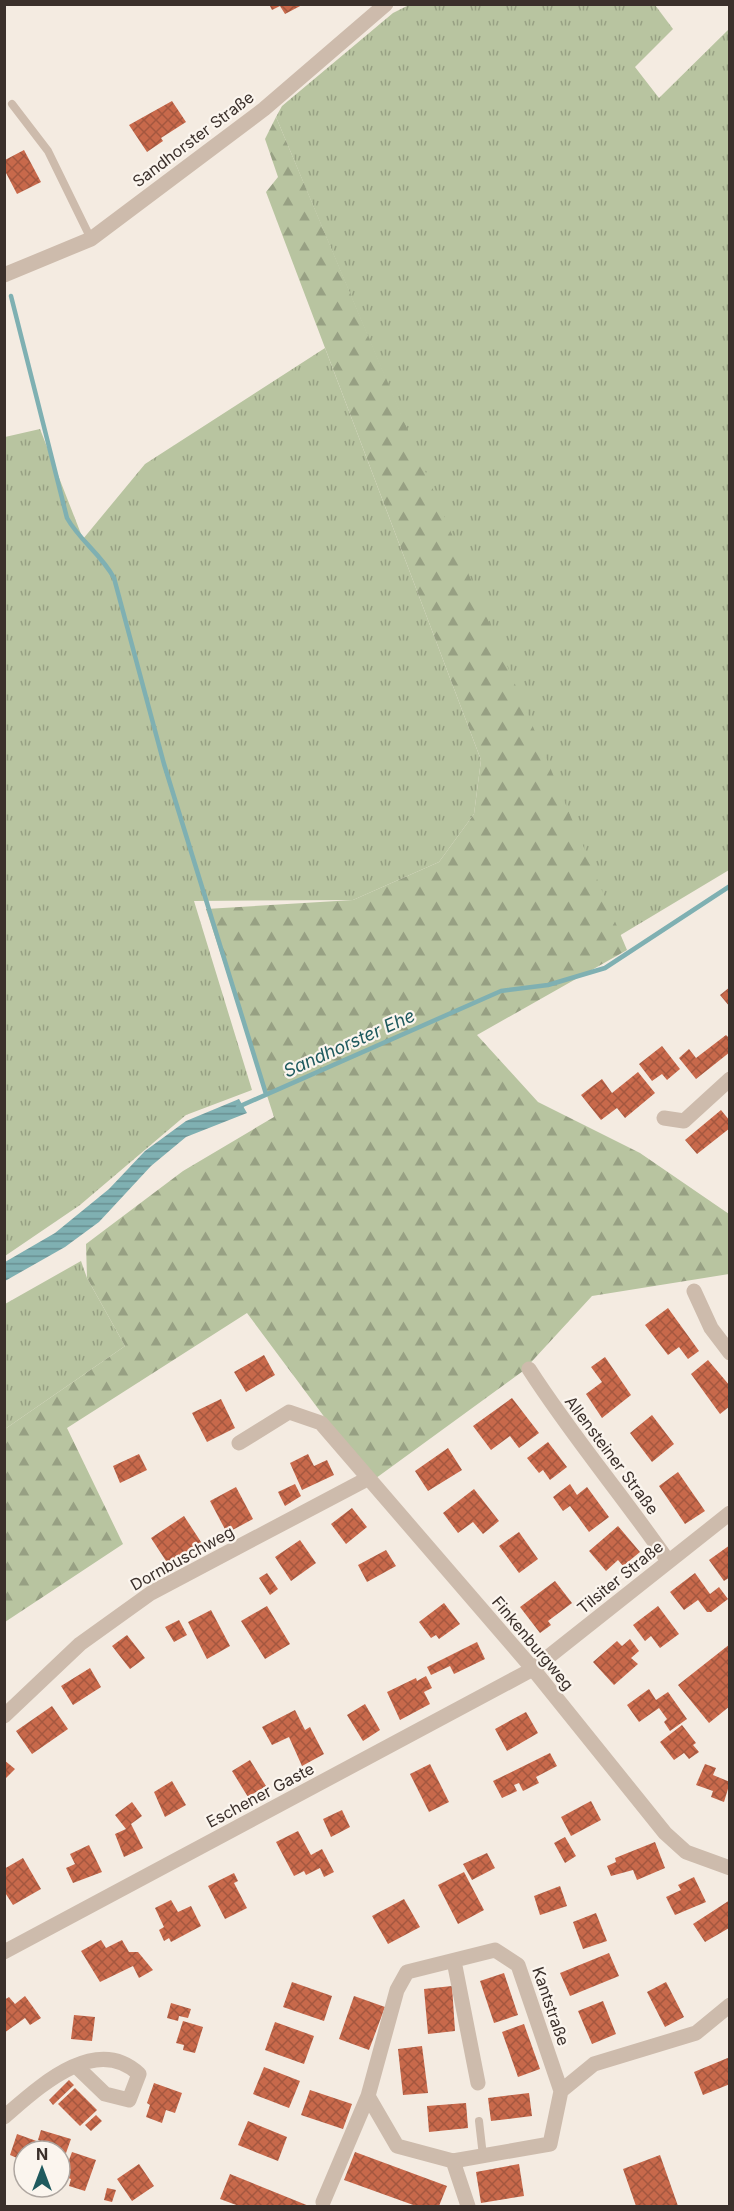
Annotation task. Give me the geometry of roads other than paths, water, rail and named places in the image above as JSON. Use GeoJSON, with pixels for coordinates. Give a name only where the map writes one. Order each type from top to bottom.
{"type":"FeatureCollection","features":[{"type":"Feature","properties":{"kind":"street","name":"Sandhorster Straße"},"geometry":{"type":"LineString","coordinates":[[4,275],[91,239],[264,109],[386,4]]}},
{"type":"Feature","properties":{"kind":"street"},"geometry":{"type":"LineString","coordinates":[[664,1118],[684,1121],[729,1079]]}},
{"type":"Feature","properties":{"kind":"street"},"geometry":{"type":"LineString","coordinates":[[694,1291],[711,1328],[729,1353]]}},
{"type":"Feature","properties":{"kind":"street","name":"Allensteiner Straße"},"geometry":{"type":"LineString","coordinates":[[529,1370],[565,1425],[633,1510],[668,1561]]}},
{"type":"Feature","properties":{"kind":"street","name":"Finkenburgweg"},"geometry":{"type":"LineString","coordinates":[[239,1443],[289,1413],[321,1423],[533,1670],[673,1842],[686,1852],[729,1868]]}},
{"type":"Feature","properties":{"kind":"street","name":"Dornbuschweg"},"geometry":{"type":"LineString","coordinates":[[4,1716],[80,1644],[151,1593],[368,1479]]}},
{"type":"Feature","properties":{"kind":"street","name":"Tilsiter Straße"},"geometry":{"type":"LineString","coordinates":[[533,1670],[729,1513]]}},
{"type":"Feature","properties":{"kind":"street","name":"Eschener Gaste"},"geometry":{"type":"LineString","coordinates":[[4,1952],[533,1670]]}},
{"type":"Feature","properties":{"kind":"street","name":"Kantstraße"},"geometry":{"type":"LineString","coordinates":[[323,2202],[368,2096],[397,1990],[406,1972],[495,1950],[518,1965],[561,2091]]}},
{"type":"Feature","properties":{"kind":"street"},"geometry":{"type":"LineString","coordinates":[[454,1960],[478,2083]]}},
{"type":"Feature","properties":{"kind":"street"},"geometry":{"type":"LineString","coordinates":[[368,2096],[398,2146],[453,2161],[550,2144],[561,2091],[594,2064],[696,2033],[729,2005]]}},
{"type":"Feature","properties":{"kind":"street"},"geometry":{"type":"LineString","coordinates":[[4,2116],[57,2073],[76,2066]]}},
{"type":"Feature","properties":{"kind":"street"},"geometry":{"type":"LineString","coordinates":[[453,2161],[468,2206]]}},
{"type":"Feature","properties":{"kind":"lane"},"geometry":{"type":"LineString","coordinates":[[12,104],[48,151],[91,239]]}},
{"type":"Feature","properties":{"kind":"lane"},"geometry":{"type":"LineString","coordinates":[[479,2121],[483,2156]]}},
{"type":"Feature","properties":{"kind":"water"},"geometry":{"type":"Polygon","coordinates":[[[239,1099],[247,1113],[186,1137],[151,1166],[99,1222],[65,1247],[5,1281],[5,1262],[55,1233],[109,1189],[145,1151],[186,1121],[239,1099]]]}},
{"type":"Feature","properties":{"kind":"waterway"},"geometry":{"type":"LineString","coordinates":[[11,296],[67,518],[114,578],[164,764],[266,1094]]}},
{"type":"Feature","properties":{"kind":"waterway","name":"Sandhorster Ehe"},"geometry":{"type":"LineString","coordinates":[[238,1107],[501,991],[548,985],[605,968],[730,886]]}}]}
